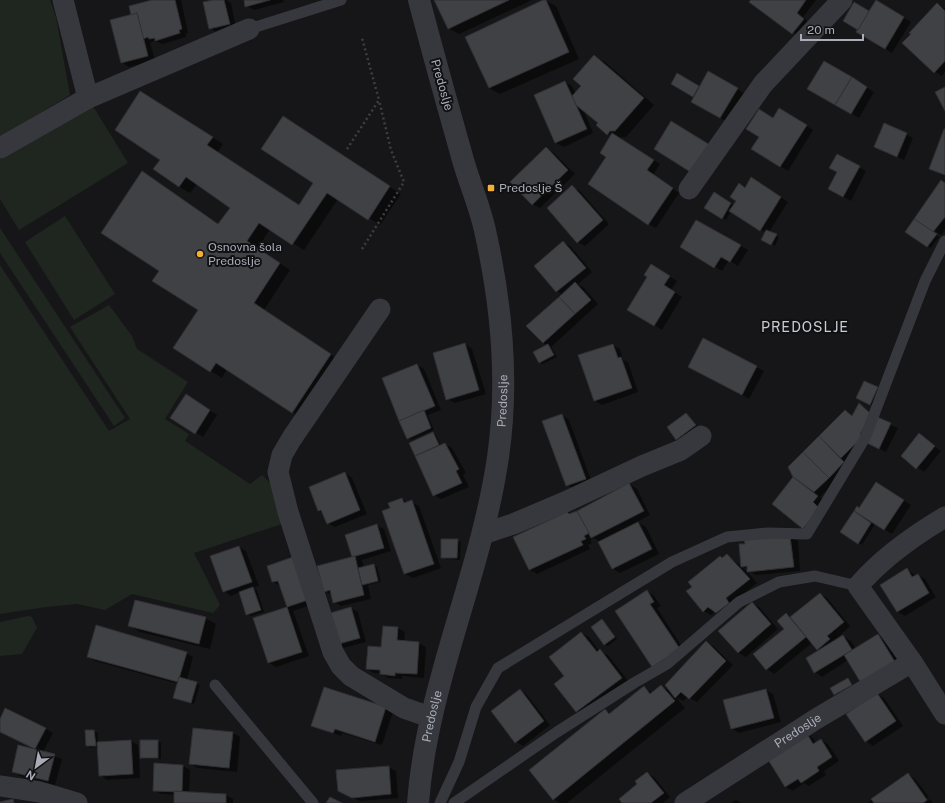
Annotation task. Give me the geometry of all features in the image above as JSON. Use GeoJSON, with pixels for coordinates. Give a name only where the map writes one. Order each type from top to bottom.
{"type":"FeatureCollection","features":[{"type":"Feature","properties":{"kind":"street"},"geometry":{"type":"LineString","coordinates":[[63,0],[88,98]]}},
{"type":"Feature","properties":{"kind":"street","name":"Predoslje"},"geometry":{"type":"LineString","coordinates":[[418,803],[420,777],[430,717],[483,534],[498,457],[503,403],[503,348],[499,305],[486,233],[464,162],[419,0]]}},
{"type":"Feature","properties":{"kind":"street"},"geometry":{"type":"LineString","coordinates":[[689,189],[763,84],[842,0]]}},
{"type":"Feature","properties":{"kind":"street"},"geometry":{"type":"LineString","coordinates":[[0,148],[88,98],[249,29]]}},
{"type":"Feature","properties":{"kind":"street"},"geometry":{"type":"LineString","coordinates":[[380,309],[292,438],[282,455],[278,472],[288,512],[333,652],[341,666],[351,676],[404,708],[430,717]]}},
{"type":"Feature","properties":{"kind":"street"},"geometry":{"type":"LineString","coordinates":[[483,534],[513,524],[565,502],[642,466],[682,450],[701,436]]}},
{"type":"Feature","properties":{"kind":"street"},"geometry":{"type":"LineString","coordinates":[[945,518],[913,538],[871,571],[858,586],[912,662],[945,714]]}},
{"type":"Feature","properties":{"kind":"street","name":"Predoslje"},"geometry":{"type":"LineString","coordinates":[[685,803],[816,719],[912,662]]}},
{"type":"Feature","properties":{"kind":"street"},"geometry":{"type":"LineString","coordinates":[[0,786],[40,792],[77,803]]}},
{"type":"Feature","properties":{"kind":"lane"},"geometry":{"type":"LineString","coordinates":[[249,29],[341,0]]}},
{"type":"Feature","properties":{"kind":"lane"},"geometry":{"type":"LineString","coordinates":[[440,803],[459,762],[476,707],[498,668],[672,562],[727,537],[768,533],[807,534],[865,438],[925,281],[945,241]]}},
{"type":"Feature","properties":{"kind":"lane"},"geometry":{"type":"LineString","coordinates":[[454,803],[544,741],[634,683],[667,664],[739,602],[779,582],[815,576],[858,586]]}},
{"type":"Feature","properties":{"kind":"lane"},"geometry":{"type":"LineString","coordinates":[[215,685],[313,803]]}},
{"type":"Feature","properties":{"kind":"path"},"geometry":{"type":"LineString","coordinates":[[362,38],[391,150],[404,182],[362,249]]}},
{"type":"Feature","properties":{"kind":"path"},"geometry":{"type":"LineString","coordinates":[[347,148],[379,100]]}},
{"type":"Feature","properties":{"kind":"shaded area"},"geometry":{"type":"Polygon","coordinates":[[[0,0],[50,0],[56,17],[70,95],[0,137],[0,0]]]}},
{"type":"Feature","properties":{"kind":"shaded area"},"geometry":{"type":"Polygon","coordinates":[[[91,103],[128,163],[19,230],[0,199],[0,159],[91,103]]]}},
{"type":"Feature","properties":{"kind":"shaded area"},"geometry":{"type":"Polygon","coordinates":[[[65,216],[115,294],[74,320],[25,242],[65,216]]]}},
{"type":"Feature","properties":{"kind":"shaded area"},"geometry":{"type":"Polygon","coordinates":[[[0,228],[125,418],[114,426],[0,253],[0,228]]]}},
{"type":"Feature","properties":{"kind":"shaded area"},"geometry":{"type":"Polygon","coordinates":[[[0,265],[109,431],[130,419],[70,327],[109,305],[132,336],[137,349],[188,382],[165,419],[189,434],[185,441],[250,484],[262,475],[274,487],[285,523],[194,553],[220,605],[213,613],[132,594],[105,610],[77,604],[0,614],[0,265]]]}},
{"type":"Feature","properties":{"kind":"shaded area"},"geometry":{"type":"Polygon","coordinates":[[[28,616],[32,617],[37,628],[22,654],[0,656],[0,622],[28,616]]]}},
{"type":"Feature","properties":{"kind":"building"},"geometry":{"type":"Polygon","coordinates":[[[152,0],[175,0],[182,29],[179,30],[180,33],[155,41],[155,38],[149,39],[148,37],[143,39],[137,13],[131,15],[129,6],[152,0]]]}},
{"type":"Feature","properties":{"kind":"building"},"geometry":{"type":"Polygon","coordinates":[[[224,0],[230,24],[209,29],[203,2],[224,0]]]}},
{"type":"Feature","properties":{"kind":"building"},"geometry":{"type":"Polygon","coordinates":[[[244,0],[270,0],[245,7],[244,0]]]}},
{"type":"Feature","properties":{"kind":"building"},"geometry":{"type":"Polygon","coordinates":[[[434,0],[509,0],[448,29],[434,0]]]}},
{"type":"Feature","properties":{"kind":"building"},"geometry":{"type":"Polygon","coordinates":[[[543,0],[546,0],[569,52],[489,88],[465,37],[543,0]]]}},
{"type":"Feature","properties":{"kind":"building"},"geometry":{"type":"Polygon","coordinates":[[[751,0],[806,0],[797,13],[804,19],[792,34],[749,2],[751,0]]]}},
{"type":"Feature","properties":{"kind":"building"},"geometry":{"type":"Polygon","coordinates":[[[876,0],[904,17],[885,49],[856,32],[876,0]]]}},
{"type":"Feature","properties":{"kind":"building"},"geometry":{"type":"Polygon","coordinates":[[[854,2],[869,11],[858,30],[843,21],[854,2]]]}},
{"type":"Feature","properties":{"kind":"building"},"geometry":{"type":"Polygon","coordinates":[[[937,3],[945,11],[945,61],[934,73],[902,43],[911,34],[909,33],[937,3]]]}},
{"type":"Feature","properties":{"kind":"building"},"geometry":{"type":"Polygon","coordinates":[[[137,13],[148,56],[121,63],[110,20],[137,13]]]}},
{"type":"Feature","properties":{"kind":"building"},"geometry":{"type":"Polygon","coordinates":[[[594,55],[644,98],[615,131],[610,131],[607,135],[596,125],[598,123],[576,105],[572,96],[581,86],[573,79],[594,55]]]}},
{"type":"Feature","properties":{"kind":"building"},"geometry":{"type":"Polygon","coordinates":[[[824,61],[852,77],[835,105],[807,89],[824,61]]]}},
{"type":"Feature","properties":{"kind":"building"},"geometry":{"type":"Polygon","coordinates":[[[708,71],[738,88],[720,118],[691,102],[708,71]]]}},
{"type":"Feature","properties":{"kind":"building"},"geometry":{"type":"Polygon","coordinates":[[[677,73],[699,86],[693,97],[671,84],[677,73]]]}},
{"type":"Feature","properties":{"kind":"building"},"geometry":{"type":"Polygon","coordinates":[[[852,77],[867,87],[851,114],[835,105],[852,77]]]}},
{"type":"Feature","properties":{"kind":"building"},"geometry":{"type":"Polygon","coordinates":[[[565,81],[587,129],[555,143],[534,95],[565,81]]]}},
{"type":"Feature","properties":{"kind":"building"},"geometry":{"type":"Polygon","coordinates":[[[945,87],[945,111],[935,92],[945,87]]]}},
{"type":"Feature","properties":{"kind":"building","name":"Osnovna šola Predoslje"},"geometry":{"type":"Polygon","coordinates":[[[140,91],[213,137],[207,145],[299,205],[313,183],[261,149],[283,116],[390,186],[368,220],[327,193],[292,245],[259,223],[247,241],[280,263],[254,303],[331,354],[292,413],[216,363],[210,372],[173,348],[198,310],[152,281],[159,271],[101,233],[142,171],[218,224],[230,208],[186,177],[179,187],[153,169],[160,160],[115,130],[140,91]]]}},
{"type":"Feature","properties":{"kind":"building"},"geometry":{"type":"Polygon","coordinates":[[[779,108],[807,125],[780,167],[751,149],[759,137],[746,129],[759,109],[773,118],[779,108]]]}},
{"type":"Feature","properties":{"kind":"building"},"geometry":{"type":"Polygon","coordinates":[[[671,121],[710,145],[692,173],[654,149],[671,121]]]}},
{"type":"Feature","properties":{"kind":"building"},"geometry":{"type":"Polygon","coordinates":[[[884,123],[907,133],[897,157],[874,147],[884,123]]]}},
{"type":"Feature","properties":{"kind":"building"},"geometry":{"type":"Polygon","coordinates":[[[945,129],[945,175],[929,169],[945,129]]]}},
{"type":"Feature","properties":{"kind":"building"},"geometry":{"type":"Polygon","coordinates":[[[612,133],[654,160],[647,170],[673,188],[648,225],[588,184],[606,157],[600,153],[612,133]]]}},
{"type":"Feature","properties":{"kind":"building"},"geometry":{"type":"Polygon","coordinates":[[[546,147],[568,170],[532,205],[510,182],[546,147]]]}},
{"type":"Feature","properties":{"kind":"building"},"geometry":{"type":"Polygon","coordinates":[[[837,154],[860,166],[843,197],[828,189],[837,172],[829,168],[837,154]]]}},
{"type":"Feature","properties":{"kind":"building"},"geometry":{"type":"Polygon","coordinates":[[[751,177],[781,197],[760,231],[729,211],[736,201],[730,197],[739,183],[745,188],[751,177]]]}},
{"type":"Feature","properties":{"kind":"building"},"geometry":{"type":"Polygon","coordinates":[[[941,180],[945,183],[945,217],[933,232],[914,219],[941,180]]]}},
{"type":"Feature","properties":{"kind":"building"},"geometry":{"type":"Polygon","coordinates":[[[572,185],[603,220],[577,243],[547,208],[572,185]]]}},
{"type":"Feature","properties":{"kind":"building"},"geometry":{"type":"Polygon","coordinates":[[[714,192],[731,203],[722,219],[704,208],[714,192]]]}},
{"type":"Feature","properties":{"kind":"building"},"geometry":{"type":"Polygon","coordinates":[[[914,219],[937,234],[927,247],[905,232],[914,219]]]}},
{"type":"Feature","properties":{"kind":"building"},"geometry":{"type":"Polygon","coordinates":[[[696,220],[741,245],[730,262],[721,257],[714,268],[680,247],[696,220]]]}},
{"type":"Feature","properties":{"kind":"building"},"geometry":{"type":"Polygon","coordinates":[[[766,230],[777,234],[771,245],[761,240],[766,230]]]}},
{"type":"Feature","properties":{"kind":"building"},"geometry":{"type":"Polygon","coordinates":[[[563,241],[586,268],[556,292],[534,266],[563,241]]]}},
{"type":"Feature","properties":{"kind":"building"},"geometry":{"type":"Polygon","coordinates":[[[651,264],[670,276],[664,285],[675,292],[654,326],[627,310],[647,277],[644,275],[651,264]]]}},
{"type":"Feature","properties":{"kind":"building"},"geometry":{"type":"Polygon","coordinates":[[[575,282],[591,300],[575,314],[559,297],[575,282]]]}},
{"type":"Feature","properties":{"kind":"building"},"geometry":{"type":"Polygon","coordinates":[[[559,297],[575,314],[543,343],[526,326],[559,297]]]}},
{"type":"Feature","properties":{"kind":"building"},"geometry":{"type":"Polygon","coordinates":[[[703,338],[757,366],[742,395],[688,367],[703,338]]]}},
{"type":"Feature","properties":{"kind":"building"},"geometry":{"type":"Polygon","coordinates":[[[465,343],[479,390],[446,400],[433,353],[465,343]]]}},
{"type":"Feature","properties":{"kind":"building"},"geometry":{"type":"Polygon","coordinates":[[[548,344],[554,355],[539,363],[533,352],[548,344]]]}},
{"type":"Feature","properties":{"kind":"building"},"geometry":{"type":"Polygon","coordinates":[[[613,344],[618,358],[621,357],[632,388],[594,401],[578,355],[613,344]]]}},
{"type":"Feature","properties":{"kind":"building"},"geometry":{"type":"Polygon","coordinates":[[[417,364],[435,406],[399,421],[382,378],[417,364]]]}},
{"type":"Feature","properties":{"kind":"building"},"geometry":{"type":"Polygon","coordinates":[[[864,381],[878,387],[870,405],[856,398],[864,381]]]}},
{"type":"Feature","properties":{"kind":"building"},"geometry":{"type":"Polygon","coordinates":[[[186,394],[210,410],[195,434],[170,418],[186,394]]]}},
{"type":"Feature","properties":{"kind":"building"},"geometry":{"type":"Polygon","coordinates":[[[859,403],[872,415],[860,434],[863,436],[841,458],[819,436],[845,410],[852,416],[859,403]]]}},
{"type":"Feature","properties":{"kind":"building"},"geometry":{"type":"Polygon","coordinates":[[[424,410],[431,428],[407,439],[399,421],[424,410]]]}},
{"type":"Feature","properties":{"kind":"building"},"geometry":{"type":"Polygon","coordinates":[[[686,413],[696,425],[676,440],[667,427],[686,413]]]}},
{"type":"Feature","properties":{"kind":"building"},"geometry":{"type":"Polygon","coordinates":[[[562,414],[586,479],[566,486],[542,421],[562,414]]]}},
{"type":"Feature","properties":{"kind":"building"},"geometry":{"type":"Polygon","coordinates":[[[877,417],[891,423],[879,449],[865,442],[877,417]]]}},
{"type":"Feature","properties":{"kind":"building"},"geometry":{"type":"Polygon","coordinates":[[[433,432],[439,445],[415,456],[409,443],[433,432]]]}},
{"type":"Feature","properties":{"kind":"building"},"geometry":{"type":"Polygon","coordinates":[[[919,433],[935,446],[916,469],[901,456],[919,433]]]}},
{"type":"Feature","properties":{"kind":"building"},"geometry":{"type":"Polygon","coordinates":[[[819,436],[844,462],[829,478],[803,452],[819,436]]]}},
{"type":"Feature","properties":{"kind":"building"},"geometry":{"type":"Polygon","coordinates":[[[445,443],[459,469],[456,471],[462,483],[433,496],[415,456],[445,443]]]}},
{"type":"Feature","properties":{"kind":"building"},"geometry":{"type":"Polygon","coordinates":[[[803,452],[829,478],[814,492],[793,477],[788,467],[803,452]]]}},
{"type":"Feature","properties":{"kind":"building"},"geometry":{"type":"Polygon","coordinates":[[[345,472],[360,510],[327,524],[321,510],[318,511],[309,487],[345,472]]]}},
{"type":"Feature","properties":{"kind":"building"},"geometry":{"type":"Polygon","coordinates":[[[793,477],[818,496],[813,502],[819,508],[803,529],[772,504],[793,477]]]}},
{"type":"Feature","properties":{"kind":"building"},"geometry":{"type":"Polygon","coordinates":[[[876,482],[904,500],[884,530],[854,511],[857,506],[859,508],[876,482]]]}},
{"type":"Feature","properties":{"kind":"building"},"geometry":{"type":"Polygon","coordinates":[[[629,483],[644,511],[591,538],[577,511],[629,483]]]}},
{"type":"Feature","properties":{"kind":"building"},"geometry":{"type":"Polygon","coordinates":[[[402,498],[404,503],[412,500],[434,564],[404,574],[382,511],[390,508],[388,503],[402,498]]]}},
{"type":"Feature","properties":{"kind":"building"},"geometry":{"type":"Polygon","coordinates":[[[577,511],[589,533],[584,536],[586,539],[581,541],[583,545],[529,570],[513,537],[567,512],[569,514],[577,511]]]}},
{"type":"Feature","properties":{"kind":"building"},"geometry":{"type":"Polygon","coordinates":[[[854,511],[871,523],[858,544],[840,532],[854,511]]]}},
{"type":"Feature","properties":{"kind":"building"},"geometry":{"type":"Polygon","coordinates":[[[638,522],[652,549],[612,569],[598,542],[638,522]]]}},
{"type":"Feature","properties":{"kind":"building"},"geometry":{"type":"Polygon","coordinates":[[[377,524],[384,548],[352,557],[345,535],[377,524]]]}},
{"type":"Feature","properties":{"kind":"building"},"geometry":{"type":"Polygon","coordinates":[[[790,536],[794,567],[747,572],[747,566],[741,567],[739,544],[745,544],[744,540],[790,536]]]}},
{"type":"Feature","properties":{"kind":"building"},"geometry":{"type":"Polygon","coordinates":[[[441,539],[458,539],[457,558],[441,558],[441,539]]]}},
{"type":"Feature","properties":{"kind":"building"},"geometry":{"type":"Polygon","coordinates":[[[239,546],[252,582],[223,592],[210,556],[239,546]]]}},
{"type":"Feature","properties":{"kind":"building"},"geometry":{"type":"Polygon","coordinates":[[[727,554],[750,579],[726,598],[729,603],[716,613],[708,607],[703,612],[686,591],[692,587],[688,582],[720,556],[722,558],[727,554]]]}},
{"type":"Feature","properties":{"kind":"building"},"geometry":{"type":"Polygon","coordinates":[[[355,556],[364,595],[333,603],[330,590],[324,592],[317,566],[355,556]]]}},
{"type":"Feature","properties":{"kind":"building"},"geometry":{"type":"Polygon","coordinates":[[[293,557],[308,600],[287,607],[278,581],[272,582],[267,566],[293,557]]]}},
{"type":"Feature","properties":{"kind":"building"},"geometry":{"type":"Polygon","coordinates":[[[374,564],[378,581],[362,585],[358,568],[374,564]]]}},
{"type":"Feature","properties":{"kind":"building"},"geometry":{"type":"Polygon","coordinates":[[[907,568],[912,577],[918,574],[929,593],[897,612],[880,585],[907,568]]]}},
{"type":"Feature","properties":{"kind":"building"},"geometry":{"type":"Polygon","coordinates":[[[253,587],[261,610],[246,615],[239,592],[253,587]]]}},
{"type":"Feature","properties":{"kind":"building"},"geometry":{"type":"Polygon","coordinates":[[[647,590],[654,602],[650,604],[680,649],[652,667],[615,611],[647,590]]]}},
{"type":"Feature","properties":{"kind":"building"},"geometry":{"type":"Polygon","coordinates":[[[820,593],[844,622],[827,636],[830,639],[817,650],[790,617],[820,593]]]}},
{"type":"Feature","properties":{"kind":"building"},"geometry":{"type":"Polygon","coordinates":[[[135,600],[206,617],[199,644],[128,626],[135,600]]]}},
{"type":"Feature","properties":{"kind":"building"},"geometry":{"type":"Polygon","coordinates":[[[752,602],[771,624],[738,653],[718,631],[752,602]]]}},
{"type":"Feature","properties":{"kind":"building"},"geometry":{"type":"Polygon","coordinates":[[[287,607],[302,652],[268,663],[253,618],[287,607]]]}},
{"type":"Feature","properties":{"kind":"building"},"geometry":{"type":"Polygon","coordinates":[[[351,607],[360,638],[335,645],[327,614],[351,607]]]}},
{"type":"Feature","properties":{"kind":"building"},"geometry":{"type":"Polygon","coordinates":[[[786,613],[806,637],[766,670],[753,654],[784,629],[777,621],[786,613]]]}},
{"type":"Feature","properties":{"kind":"building"},"geometry":{"type":"Polygon","coordinates":[[[602,619],[615,637],[604,645],[591,627],[602,619]]]}},
{"type":"Feature","properties":{"kind":"building"},"geometry":{"type":"Polygon","coordinates":[[[96,625],[187,652],[178,682],[87,657],[96,625]]]}},
{"type":"Feature","properties":{"kind":"building"},"geometry":{"type":"Polygon","coordinates":[[[383,626],[398,627],[397,640],[419,642],[417,674],[395,673],[395,676],[380,674],[380,670],[366,669],[368,646],[381,647],[383,626]]]}},
{"type":"Feature","properties":{"kind":"building"},"geometry":{"type":"Polygon","coordinates":[[[581,632],[597,652],[600,649],[622,678],[576,712],[554,684],[564,676],[549,657],[581,632]]]}},
{"type":"Feature","properties":{"kind":"building"},"geometry":{"type":"Polygon","coordinates":[[[878,634],[895,662],[861,683],[844,655],[878,634]]]}},
{"type":"Feature","properties":{"kind":"building"},"geometry":{"type":"Polygon","coordinates":[[[843,635],[852,650],[814,673],[806,658],[843,635]]]}},
{"type":"Feature","properties":{"kind":"building"},"geometry":{"type":"Polygon","coordinates":[[[706,641],[726,661],[689,699],[681,692],[675,698],[665,685],[706,641]]]}},
{"type":"Feature","properties":{"kind":"building"},"geometry":{"type":"Polygon","coordinates":[[[179,677],[197,682],[191,703],[173,698],[179,677]]]}},
{"type":"Feature","properties":{"kind":"building"},"geometry":{"type":"Polygon","coordinates":[[[848,678],[852,685],[834,695],[830,688],[848,678]]]}},
{"type":"Feature","properties":{"kind":"building"},"geometry":{"type":"Polygon","coordinates":[[[661,685],[675,701],[553,800],[529,770],[605,709],[609,714],[644,686],[650,694],[661,685]]]}},
{"type":"Feature","properties":{"kind":"building"},"geometry":{"type":"Polygon","coordinates":[[[324,687],[386,707],[375,742],[335,729],[333,733],[311,726],[324,687]]]}},
{"type":"Feature","properties":{"kind":"building"},"geometry":{"type":"Polygon","coordinates":[[[520,689],[544,721],[515,743],[491,711],[520,689]]]}},
{"type":"Feature","properties":{"kind":"building"},"geometry":{"type":"Polygon","coordinates":[[[766,689],[774,718],[731,729],[723,700],[766,689]]]}},
{"type":"Feature","properties":{"kind":"building"},"geometry":{"type":"Polygon","coordinates":[[[877,693],[896,721],[865,742],[846,714],[877,693]]]}},
{"type":"Feature","properties":{"kind":"building"},"geometry":{"type":"Polygon","coordinates":[[[5,708],[46,728],[35,749],[0,732],[0,719],[5,708]]]}},
{"type":"Feature","properties":{"kind":"building"},"geometry":{"type":"Polygon","coordinates":[[[193,728],[233,732],[229,768],[189,764],[193,728]]]}},
{"type":"Feature","properties":{"kind":"building"},"geometry":{"type":"Polygon","coordinates":[[[85,730],[94,730],[96,746],[86,746],[85,730]]]}},
{"type":"Feature","properties":{"kind":"building"},"geometry":{"type":"Polygon","coordinates":[[[806,732],[813,744],[821,739],[832,757],[817,767],[819,771],[801,783],[798,779],[785,787],[767,758],[806,732]]]}},
{"type":"Feature","properties":{"kind":"building"},"geometry":{"type":"Polygon","coordinates":[[[131,740],[133,774],[99,776],[97,742],[131,740]]]}},
{"type":"Feature","properties":{"kind":"building"},"geometry":{"type":"Polygon","coordinates":[[[140,740],[158,740],[158,758],[140,758],[140,740]]]}},
{"type":"Feature","properties":{"kind":"building"},"geometry":{"type":"Polygon","coordinates":[[[18,745],[55,754],[48,781],[12,772],[18,745]]]}},
{"type":"Feature","properties":{"kind":"building"},"geometry":{"type":"Polygon","coordinates":[[[154,763],[183,765],[182,792],[153,791],[154,763]]]}},
{"type":"Feature","properties":{"kind":"building"},"geometry":{"type":"Polygon","coordinates":[[[389,766],[391,794],[352,798],[338,791],[336,770],[389,766]]]}},
{"type":"Feature","properties":{"kind":"building"},"geometry":{"type":"Polygon","coordinates":[[[647,772],[664,793],[651,803],[622,803],[619,799],[637,784],[635,781],[647,772]]]}},
{"type":"Feature","properties":{"kind":"building"},"geometry":{"type":"Polygon","coordinates":[[[908,773],[927,800],[923,803],[874,803],[871,799],[908,773]]]}},
{"type":"Feature","properties":{"kind":"building"},"geometry":{"type":"Polygon","coordinates":[[[174,791],[226,794],[226,803],[174,803],[174,791]]]}},
{"type":"Feature","properties":{"kind":"building"},"geometry":{"type":"Polygon","coordinates":[[[330,797],[342,803],[326,803],[330,797]]]}},
{"type":"Feature","properties":{"kind":"building"},"geometry":{"type":"Polygon","coordinates":[[[13,799],[14,803],[0,803],[0,802],[13,799]]]}},
{"type":"Feature","properties":{"kind":"place","name":"Predoslje Š"},"geometry":{"type":"Point","coordinates":[491,188]}},
{"type":"Feature","properties":{"kind":"place","name":"Osnovna šola Predoslje"},"geometry":{"type":"Point","coordinates":[200,254]}},
{"type":"Feature","properties":{"kind":"district","name":"PREDOSLJE"},"geometry":{"type":"Point","coordinates":[805,327]}}]}
